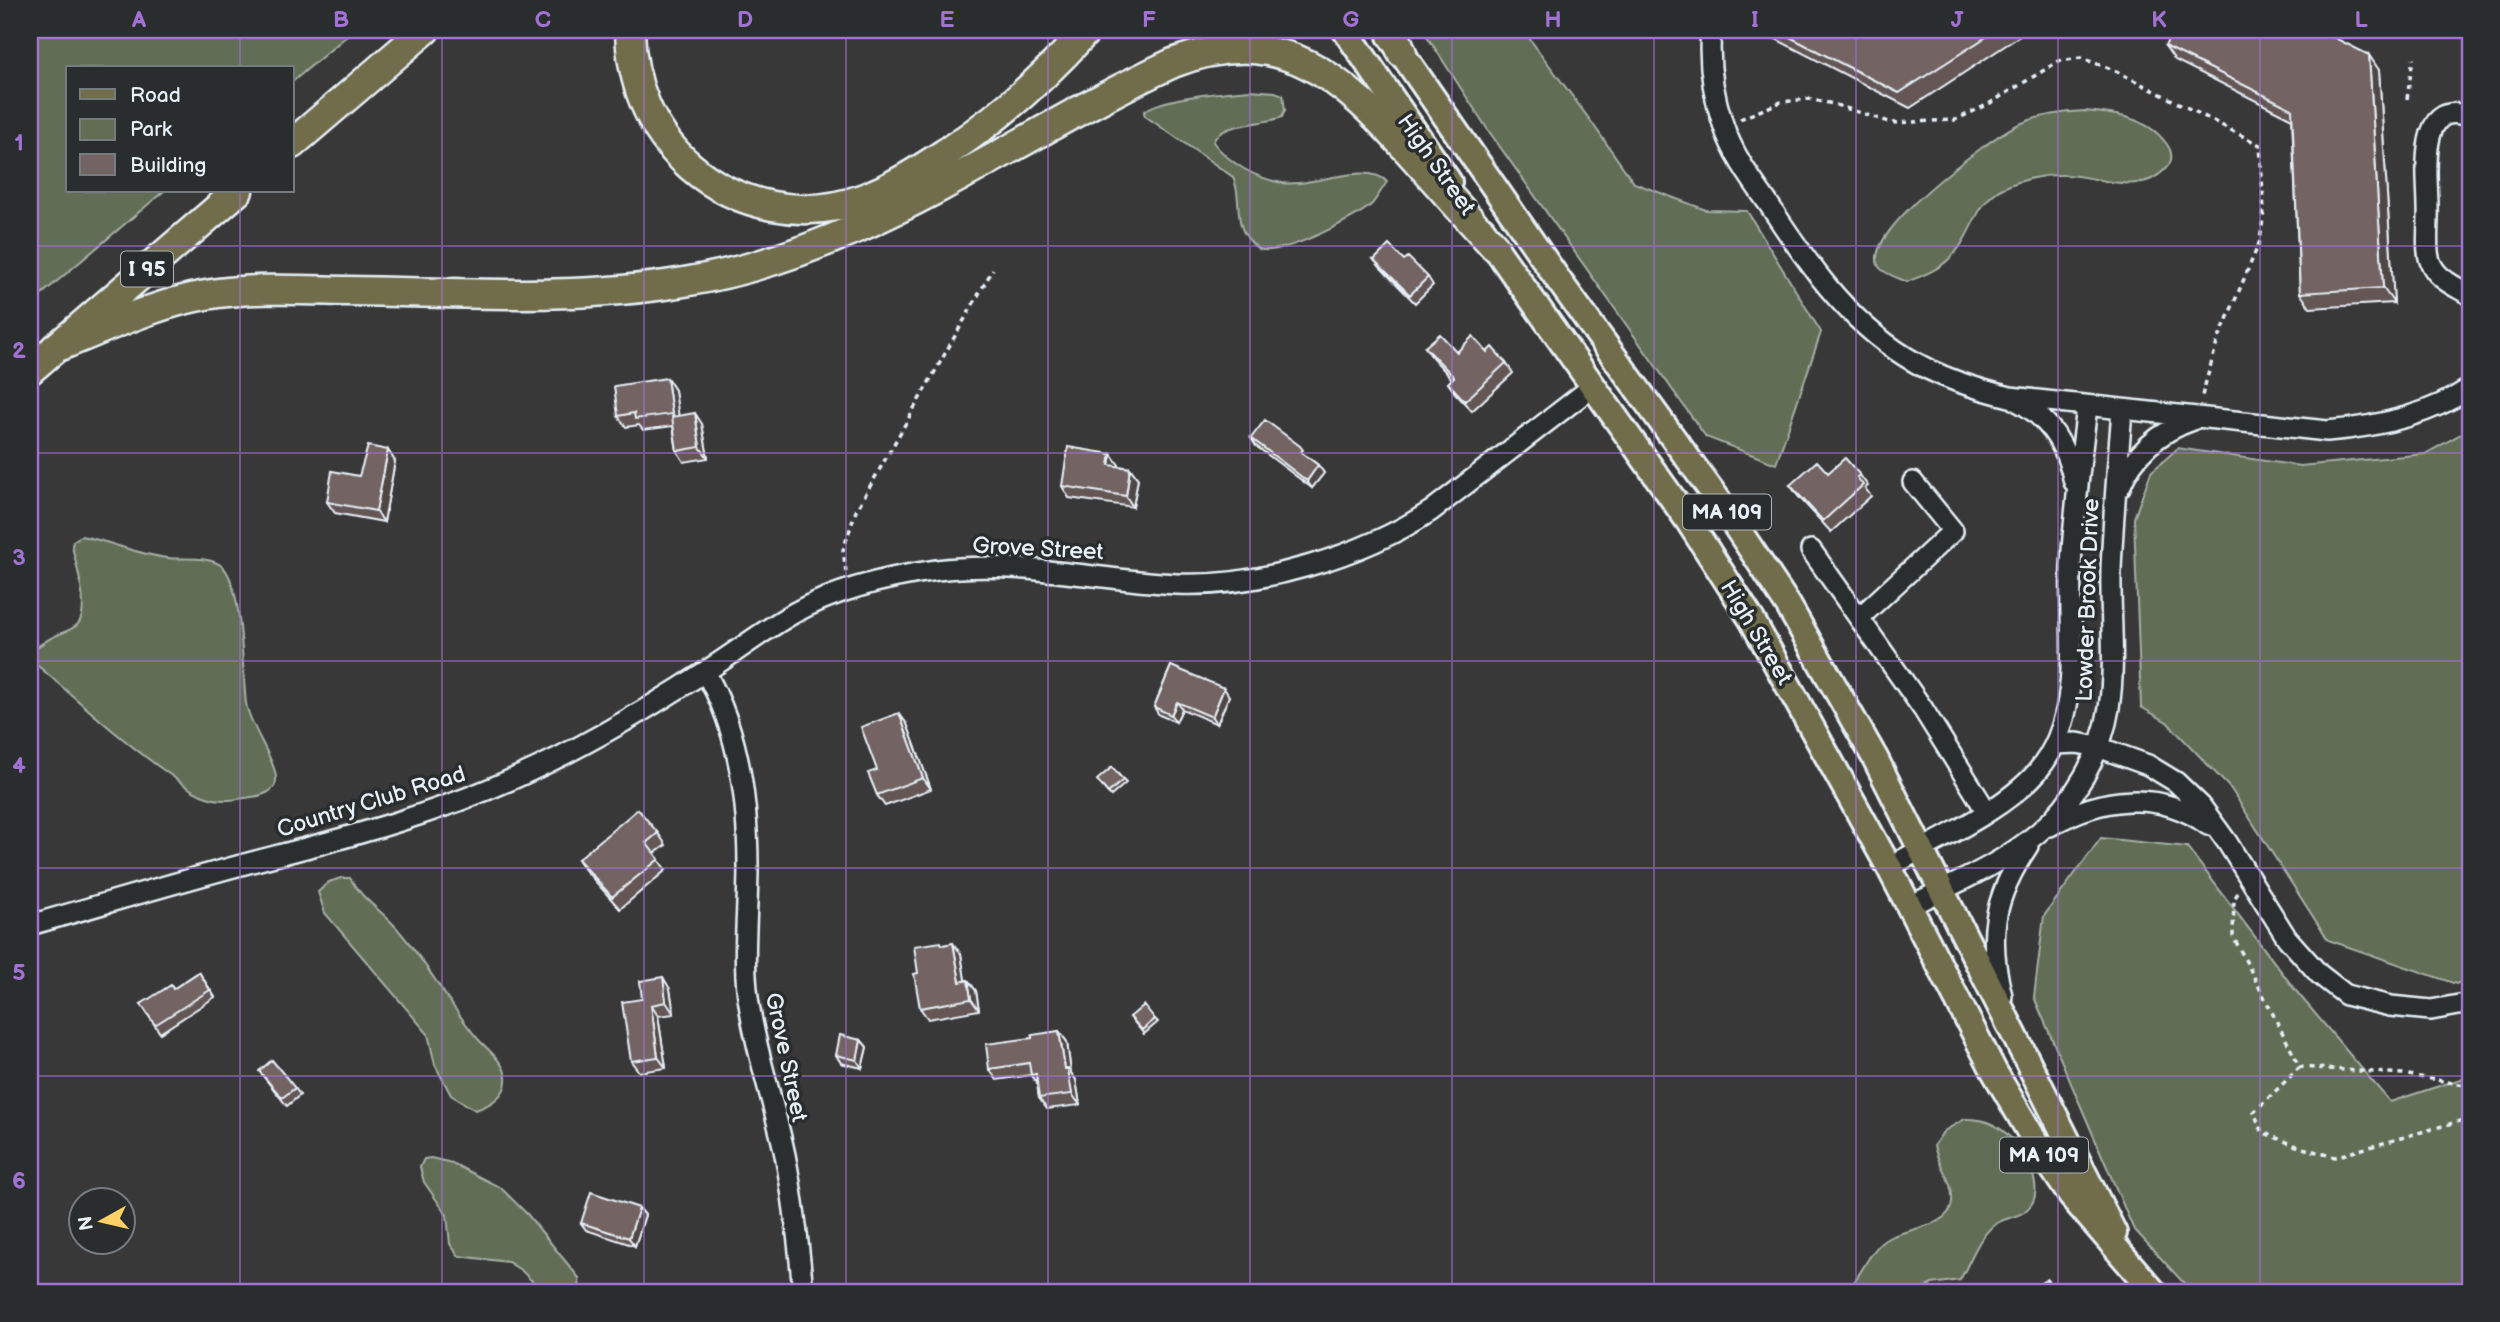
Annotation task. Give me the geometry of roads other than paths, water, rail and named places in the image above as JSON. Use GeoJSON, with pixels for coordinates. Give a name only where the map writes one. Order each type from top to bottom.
{"type":"FeatureCollection","features":[{"type":"Feature","properties":{"kind":"highway"},"geometry":{"type":"LineString","coordinates":[[294,142],[425,30]]}},
{"type":"Feature","properties":{"kind":"highway"},"geometry":{"type":"LineString","coordinates":[[630,30],[632,59],[643,102],[675,152],[705,178],[727,191],[765,205],[804,209],[865,198],[933,161],[1018,98],[1087,30]]}},
{"type":"Feature","properties":{"kind":"highway"},"geometry":{"type":"LineString","coordinates":[[55,348],[169,305],[223,292],[595,292],[661,286],[724,275],[789,256],[859,229],[1173,63],[1202,54],[1235,50],[1292,57],[1315,66],[1345,87],[1377,117],[1494,246]]}},
{"type":"Feature","properties":{"kind":"highway","name":"I 95"},"geometry":{"type":"LineString","coordinates":[[30,370],[237,192]]}},
{"type":"Feature","properties":{"kind":"main road","name":"High Street"},"geometry":{"type":"LineString","coordinates":[[1345,30],[1592,387],[1687,519],[1752,620],[1910,906],[1994,1071],[2039,1148],[2071,1196],[2154,1292]]}},
{"type":"Feature","properties":{"kind":"main road","name":"High Street"},"geometry":{"type":"LineString","coordinates":[[1386,30],[1398,41],[1559,281],[1767,571],[1844,701],[1922,849],[2127,1259]]}},
{"type":"Feature","properties":{"kind":"street"},"geometry":{"type":"LineString","coordinates":[[1711,30],[1714,90],[1724,127],[1749,176],[1803,257],[1850,312],[1880,339],[1946,378],[1972,388],[2010,397],[2309,430],[2363,428],[2452,400],[2470,388]]}},
{"type":"Feature","properties":{"kind":"street"},"geometry":{"type":"LineString","coordinates":[[2470,117],[2458,112],[2445,114],[2431,128],[2427,154],[2429,260],[2438,276],[2470,295]]}},
{"type":"Feature","properties":{"kind":"street","name":"Grove Street"},"geometry":{"type":"LineString","coordinates":[[803,1292],[785,1155],[749,1010],[745,965],[748,867],[742,791],[727,716],[717,691],[705,672],[796,612],[851,589],[936,570],[972,567],[1025,568],[1206,585],[1268,576],[1342,554],[1378,541],[1410,525],[1472,481],[1592,387]]}},
{"type":"Feature","properties":{"kind":"street"},"geometry":{"type":"LineString","coordinates":[[2010,397],[2034,411],[2059,440],[2071,468],[2076,502]]}},
{"type":"Feature","properties":{"kind":"street","name":"Lowder Brook Drive"},"geometry":{"type":"LineString","coordinates":[[1889,867],[1987,812],[2027,782],[2043,764],[2055,744],[2070,692],[2070,586],[2087,406]]}},
{"type":"Feature","properties":{"kind":"street","name":"Lowder Brook Drive"},"geometry":{"type":"LineString","coordinates":[[1910,906],[2013,852],[2039,832],[2075,791],[2098,747],[2109,709],[2112,671],[2110,584],[2122,410]]}},
{"type":"Feature","properties":{"kind":"street"},"geometry":{"type":"LineString","coordinates":[[2114,508],[2123,478],[2140,453],[2161,435],[2197,418]]}},
{"type":"Feature","properties":{"kind":"street"},"geometry":{"type":"LineString","coordinates":[[1859,618],[1954,531],[1913,482]]}},
{"type":"Feature","properties":{"kind":"street"},"geometry":{"type":"LineString","coordinates":[[1811,550],[1923,709],[1987,812]]}},
{"type":"Feature","properties":{"kind":"street","name":"Country Club Road"},"geometry":{"type":"LineString","coordinates":[[30,925],[353,835],[466,798],[543,765],[614,727],[705,672]]}},
{"type":"Feature","properties":{"kind":"street"},"geometry":{"type":"LineString","coordinates":[[2055,744],[2077,743],[2098,747],[2148,765],[2176,782],[2201,806],[2228,842],[2287,938],[2319,974],[2346,995],[2390,1006],[2431,1010],[2470,1003]]}},
{"type":"Feature","properties":{"kind":"street"},"geometry":{"type":"LineString","coordinates":[[2012,1029],[1996,972],[1993,927],[1996,911],[2010,875],[2039,832],[2095,806],[2137,800],[2180,808],[2207,824],[2228,842]]}}]}
